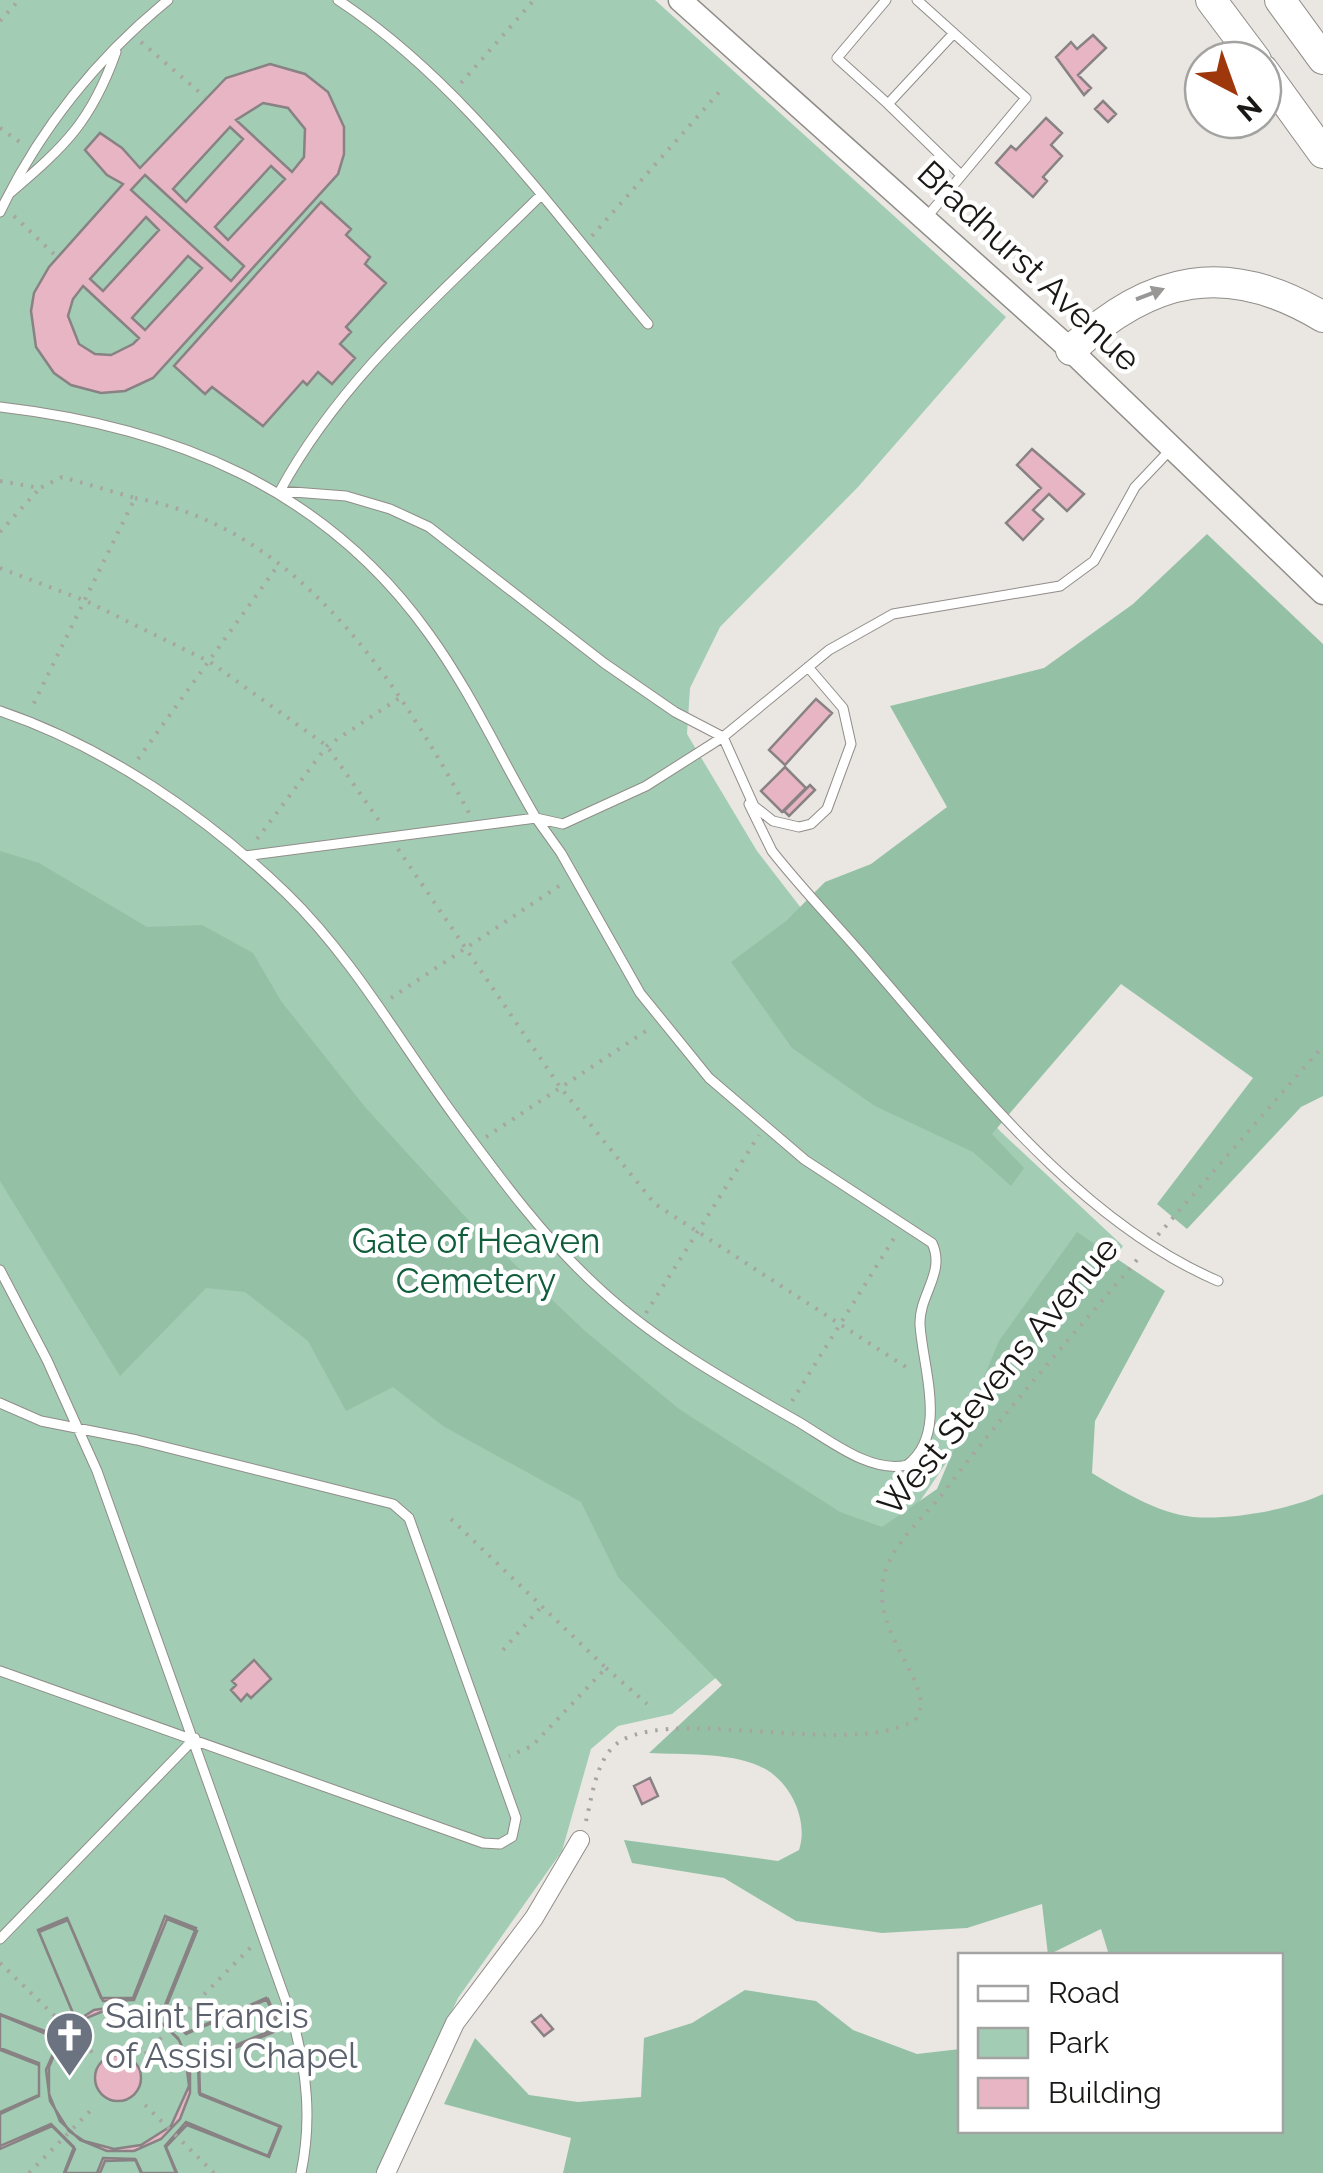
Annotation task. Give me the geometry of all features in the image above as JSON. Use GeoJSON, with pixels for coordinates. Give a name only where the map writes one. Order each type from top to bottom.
{"type":"FeatureCollection","features":[{"type":"Feature","properties":{"kind":"highway"},"geometry":{"type":"LineString","coordinates":[[1211,0],[1241,40]]}},
{"type":"Feature","properties":{"kind":"highway"},"geometry":{"type":"LineString","coordinates":[[1280,0],[1323,59]]}},
{"type":"Feature","properties":{"kind":"highway"},"geometry":{"type":"LineString","coordinates":[[1283,98],[1323,154]]}},
{"type":"Feature","properties":{"kind":"highway"},"geometry":{"type":"LineString","coordinates":[[1070,350],[1132,301],[1184,284],[1239,283],[1265,289],[1323,317]]}},
{"type":"Feature","properties":{"kind":"main road","name":"Bradhurst Avenue"},"geometry":{"type":"LineString","coordinates":[[680,0],[1070,350],[1323,594]]}},
{"type":"Feature","properties":{"kind":"street"},"geometry":{"type":"LineString","coordinates":[[386,2173],[454,2024],[534,1918],[580,1840]]}},
{"type":"Feature","properties":{"kind":"lane"},"geometry":{"type":"LineString","coordinates":[[2,209],[32,151],[68,100],[130,32],[168,0]]}},
{"type":"Feature","properties":{"kind":"lane"},"geometry":{"type":"LineString","coordinates":[[338,0],[370,21],[451,94],[648,324]]}},
{"type":"Feature","properties":{"kind":"lane"},"geometry":{"type":"LineString","coordinates":[[886,0],[837,58],[961,175]]}},
{"type":"Feature","properties":{"kind":"lane"},"geometry":{"type":"LineString","coordinates":[[918,0],[1026,98],[926,218]]}},
{"type":"Feature","properties":{"kind":"lane"},"geometry":{"type":"LineString","coordinates":[[888,104],[954,33]]}},
{"type":"Feature","properties":{"kind":"lane"},"geometry":{"type":"LineString","coordinates":[[8,194],[63,148],[99,100],[118,46]]}},
{"type":"Feature","properties":{"kind":"lane"},"geometry":{"type":"LineString","coordinates":[[280,491],[302,454],[378,357],[541,195]]}},
{"type":"Feature","properties":{"kind":"lane"},"geometry":{"type":"LineString","coordinates":[[0,406],[118,429],[202,453],[280,491],[364,560],[428,631],[574,876],[618,959],[662,1022],[709,1078],[764,1127],[805,1160],[926,1236],[937,1259],[920,1326],[930,1382],[927,1426],[916,1458],[894,1468],[864,1458],[784,1414],[641,1322],[558,1247],[476,1144],[317,926],[245,856],[128,774],[0,711]]}},
{"type":"Feature","properties":{"kind":"lane"},"geometry":{"type":"LineString","coordinates":[[245,856],[536,818],[563,824],[646,786],[723,736],[808,667],[892,614],[1060,586],[1094,561],[1134,488],[1172,448]]}},
{"type":"Feature","properties":{"kind":"lane"},"geometry":{"type":"LineString","coordinates":[[280,491],[346,496],[390,509],[430,527],[604,662],[675,712],[723,736],[772,852],[947,1056],[1060,1169],[1149,1246],[1218,1281]]}},
{"type":"Feature","properties":{"kind":"lane"},"geometry":{"type":"LineString","coordinates":[[744,791],[773,821],[799,828],[811,824],[827,809],[851,744],[843,708],[808,667]]}},
{"type":"Feature","properties":{"kind":"lane"},"geometry":{"type":"LineString","coordinates":[[0,1270],[79,1428],[263,1934],[306,2068],[308,2114],[301,2173]]}},
{"type":"Feature","properties":{"kind":"lane"},"geometry":{"type":"LineString","coordinates":[[0,1403],[41,1421],[392,1504],[409,1518],[516,1818],[512,1837],[500,1844],[483,1843],[0,1671]]}},
{"type":"Feature","properties":{"kind":"lane"},"geometry":{"type":"LineString","coordinates":[[0,1939],[194,1738]]}},
{"type":"Feature","properties":{"kind":"path"},"geometry":{"type":"LineString","coordinates":[[0,21],[19,0]]}},
{"type":"Feature","properties":{"kind":"path"},"geometry":{"type":"LineString","coordinates":[[451,94],[534,0]]}},
{"type":"Feature","properties":{"kind":"path"},"geometry":{"type":"LineString","coordinates":[[130,32],[205,98]]}},
{"type":"Feature","properties":{"kind":"path"},"geometry":{"type":"LineString","coordinates":[[582,247],[721,90]]}},
{"type":"Feature","properties":{"kind":"path"},"geometry":{"type":"LineString","coordinates":[[0,128],[32,151]]}},
{"type":"Feature","properties":{"kind":"path"},"geometry":{"type":"LineString","coordinates":[[2,209],[57,257]]}},
{"type":"Feature","properties":{"kind":"path"},"geometry":{"type":"LineString","coordinates":[[0,532],[40,488],[62,476],[194,515],[279,564],[344,623],[401,696],[476,826]]}},
{"type":"Feature","properties":{"kind":"path"},"geometry":{"type":"LineString","coordinates":[[0,481],[40,488]]}},
{"type":"Feature","properties":{"kind":"path"},"geometry":{"type":"LineString","coordinates":[[25,720],[135,498]]}},
{"type":"Feature","properties":{"kind":"path"},"geometry":{"type":"LineString","coordinates":[[128,774],[279,564]]}},
{"type":"Feature","properties":{"kind":"path"},"geometry":{"type":"LineString","coordinates":[[0,568],[86,601],[210,662],[327,746],[560,1087],[655,1204],[930,1382]]}},
{"type":"Feature","properties":{"kind":"path"},"geometry":{"type":"LineString","coordinates":[[245,856],[327,746],[401,696]]}},
{"type":"Feature","properties":{"kind":"path"},"geometry":{"type":"LineString","coordinates":[[378,1007],[574,876]]}},
{"type":"Feature","properties":{"kind":"path"},"geometry":{"type":"LineString","coordinates":[[476,1144],[662,1022]]}},
{"type":"Feature","properties":{"kind":"path","name":"West Stevens Avenue"},"geometry":{"type":"LineString","coordinates":[[580,1840],[601,1767],[611,1749],[626,1738],[686,1728],[780,1734],[891,1730],[915,1720],[923,1708],[922,1693],[890,1634],[880,1603],[882,1584],[894,1552],[1012,1402],[1323,1046]]}},
{"type":"Feature","properties":{"kind":"path"},"geometry":{"type":"LineString","coordinates":[[641,1322],[764,1127]]}},
{"type":"Feature","properties":{"kind":"path"},"geometry":{"type":"LineString","coordinates":[[784,1414],[904,1222]]}},
{"type":"Feature","properties":{"kind":"path"},"geometry":{"type":"LineString","coordinates":[[451,1519],[647,1704]]}},
{"type":"Feature","properties":{"kind":"path"},"geometry":{"type":"LineString","coordinates":[[503,1650],[542,1606]]}},
{"type":"Feature","properties":{"kind":"path"},"geometry":{"type":"LineString","coordinates":[[495,1762],[532,1746],[606,1668]]}},
{"type":"Feature","properties":{"kind":"path"},"geometry":{"type":"LineString","coordinates":[[145,2054],[263,1934]]}},
{"type":"Feature","properties":{"kind":"path"},"geometry":{"type":"LineString","coordinates":[[0,1963],[94,2054]]}},
{"type":"Feature","properties":{"kind":"path"},"geometry":{"type":"LineString","coordinates":[[145,2105],[214,2173]]}},
{"type":"Feature","properties":{"kind":"path"},"geometry":{"type":"LineString","coordinates":[[29,2173],[94,2106]]}},
{"type":"Feature","properties":{"kind":"green space","name":"Gate of Heaven Cemetery"},"geometry":{"type":"Polygon","coordinates":[[[0,0],[655,0],[1006,317],[858,487],[720,627],[690,688],[687,734],[757,851],[832,948],[1001,1132],[1123,1246],[1065,1323],[966,1434],[907,1520],[672,1714],[618,1726],[591,1749],[562,1851],[458,1998],[376,2173],[0,2173],[0,0]]]}},
{"type":"Feature","properties":{"kind":"green space"},"geometry":{"type":"Polygon","coordinates":[[[1207,534],[1323,644],[1323,1096],[1301,1107],[1187,1229],[1157,1204],[1253,1078],[1121,984],[992,1134],[1024,1168],[1011,1186],[973,1152],[875,1106],[792,1048],[731,962],[786,921],[825,882],[871,864],[947,807],[890,706],[1044,668],[1133,604],[1207,534]]]}},
{"type":"Feature","properties":{"kind":"green space"},"geometry":{"type":"Polygon","coordinates":[[[0,851],[39,863],[147,927],[202,925],[253,953],[281,1001],[365,1107],[471,1223],[585,1331],[679,1409],[840,1512],[882,1527],[937,1489],[999,1341],[1077,1232],[1165,1291],[1095,1421],[1092,1473],[1153,1506],[1193,1517],[1260,1513],[1323,1494],[1323,2173],[563,2173],[571,2138],[444,2104],[475,2038],[529,2095],[578,2102],[641,2097],[644,2038],[692,2023],[745,1990],[816,2001],[853,2030],[917,2054],[958,2049],[958,2133],[1283,2133],[1283,1953],[1108,1953],[1101,1929],[1048,1953],[1042,1904],[967,1928],[882,1933],[796,1921],[724,1878],[632,1863],[624,1840],[778,1861],[799,1850],[801,1826],[788,1790],[759,1766],[719,1756],[649,1753],[722,1685],[618,1577],[581,1502],[443,1426],[393,1387],[346,1411],[308,1341],[245,1292],[206,1288],[120,1376],[0,1181],[0,851]]]}},
{"type":"Feature","properties":{"kind":"building"},"geometry":{"type":"Polygon","coordinates":[[[1093,35],[1106,48],[1078,75],[1091,88],[1084,95],[1056,57],[1071,42],[1077,49],[1093,35]]]}},
{"type":"Feature","properties":{"kind":"building"},"geometry":{"type":"Polygon","coordinates":[[[270,64],[305,74],[328,92],[344,127],[344,154],[338,174],[153,378],[125,391],[101,393],[71,385],[54,373],[36,347],[31,311],[34,293],[49,267],[123,184],[107,175],[85,150],[100,133],[122,148],[140,168],[226,78],[270,64]],[[263,103],[236,120],[292,172],[304,157],[305,129],[288,108],[263,103]],[[230,127],[173,189],[186,202],[243,139],[230,127]],[[271,166],[215,227],[228,240],[285,179],[271,166]],[[145,175],[131,190],[231,281],[244,266],[145,175]],[[146,217],[90,279],[103,291],[159,230],[146,217]],[[188,256],[132,318],[145,330],[202,268],[188,256]],[[83,286],[73,299],[68,316],[79,344],[95,354],[111,355],[139,338],[83,286]]]}},
{"type":"Feature","properties":{"kind":"building"},"geometry":{"type":"Polygon","coordinates":[[[1103,101],[1116,114],[1108,122],[1095,109],[1103,101]]]}},
{"type":"Feature","properties":{"kind":"building"},"geometry":{"type":"Polygon","coordinates":[[[1046,118],[1062,133],[1051,145],[1062,156],[1043,177],[1047,181],[1033,197],[996,163],[1011,146],[1016,150],[1046,118]]]}},
{"type":"Feature","properties":{"kind":"building"},"geometry":{"type":"Polygon","coordinates":[[[321,202],[351,229],[346,235],[370,257],[365,264],[386,283],[346,327],[351,332],[340,344],[355,358],[332,384],[318,372],[307,385],[303,381],[263,426],[212,387],[205,394],[174,366],[321,202]]]}},
{"type":"Feature","properties":{"kind":"building"},"geometry":{"type":"Polygon","coordinates":[[[1032,449],[1084,494],[1067,511],[1049,494],[1033,510],[1043,519],[1023,540],[1006,523],[1041,488],[1017,465],[1032,449]]]}},
{"type":"Feature","properties":{"kind":"building"},"geometry":{"type":"Polygon","coordinates":[[[816,699],[832,713],[785,765],[769,750],[816,699]]]}},
{"type":"Feature","properties":{"kind":"building"},"geometry":{"type":"Polygon","coordinates":[[[785,767],[806,788],[782,812],[761,791],[785,767]]]}},
{"type":"Feature","properties":{"kind":"building"},"geometry":{"type":"Polygon","coordinates":[[[810,785],[815,790],[789,816],[784,811],[810,785]]]}},
{"type":"Feature","properties":{"kind":"building"},"geometry":{"type":"Polygon","coordinates":[[[254,1660],[271,1679],[251,1698],[247,1694],[241,1701],[231,1690],[236,1685],[232,1681],[254,1660]]]}},
{"type":"Feature","properties":{"kind":"building"},"geometry":{"type":"Polygon","coordinates":[[[650,1778],[658,1796],[642,1804],[634,1786],[650,1778]]]}},
{"type":"Feature","properties":{"kind":"building"},"geometry":{"type":"Polygon","coordinates":[[[165,1916],[196,1928],[163,2010],[186,2033],[266,1998],[279,2027],[198,2061],[199,2093],[280,2126],[268,2156],[186,2122],[165,2146],[176,2173],[141,2173],[135,2159],[103,2158],[97,2173],[64,2173],[74,2147],[51,2124],[0,2146],[0,2112],[39,2095],[39,2063],[0,2048],[0,2014],[50,2033],[72,2011],[38,1930],[67,1918],[101,1998],[133,1998],[165,1916]],[[121,2006],[94,2010],[64,2029],[46,2070],[50,2101],[69,2131],[84,2141],[114,2149],[141,2145],[171,2126],[189,2086],[185,2054],[178,2038],[151,2014],[121,2006]]]}},
{"type":"Feature","properties":{"kind":"building"},"geometry":{"type":"Polygon","coordinates":[[[167,1919],[197,1931],[164,2012],[186,2034],[268,1999],[281,2029],[199,2063],[200,2095],[281,2127],[269,2157],[187,2125],[166,2147],[177,2173],[142,2173],[136,2160],[105,2161],[100,2173],[65,2173],[75,2149],[52,2126],[0,2149],[0,2114],[39,2096],[39,2065],[0,2050],[0,2015],[51,2036],[73,2013],[39,1932],[68,1920],[103,2001],[134,2000],[167,1919]],[[132,2009],[106,2010],[79,2021],[60,2041],[49,2067],[49,2094],[60,2121],[80,2140],[107,2151],[134,2151],[161,2139],[180,2119],[190,2093],[190,2065],[179,2040],[158,2019],[132,2009]]]}},
{"type":"Feature","properties":{"kind":"building"},"geometry":{"type":"Polygon","coordinates":[[[541,2015],[553,2029],[544,2036],[532,2022],[541,2015]]]}},
{"type":"Feature","properties":{"kind":"building"},"geometry":{"type":"Polygon","coordinates":[[[118,2055],[134,2062],[141,2078],[134,2094],[118,2101],[102,2094],[95,2078],[102,2062],[118,2055]]]}},
{"type":"Feature","properties":{"kind":"place","name":"Saint Francis of Assisi Chapel"},"geometry":{"type":"Point","coordinates":[70,2078]}}]}
